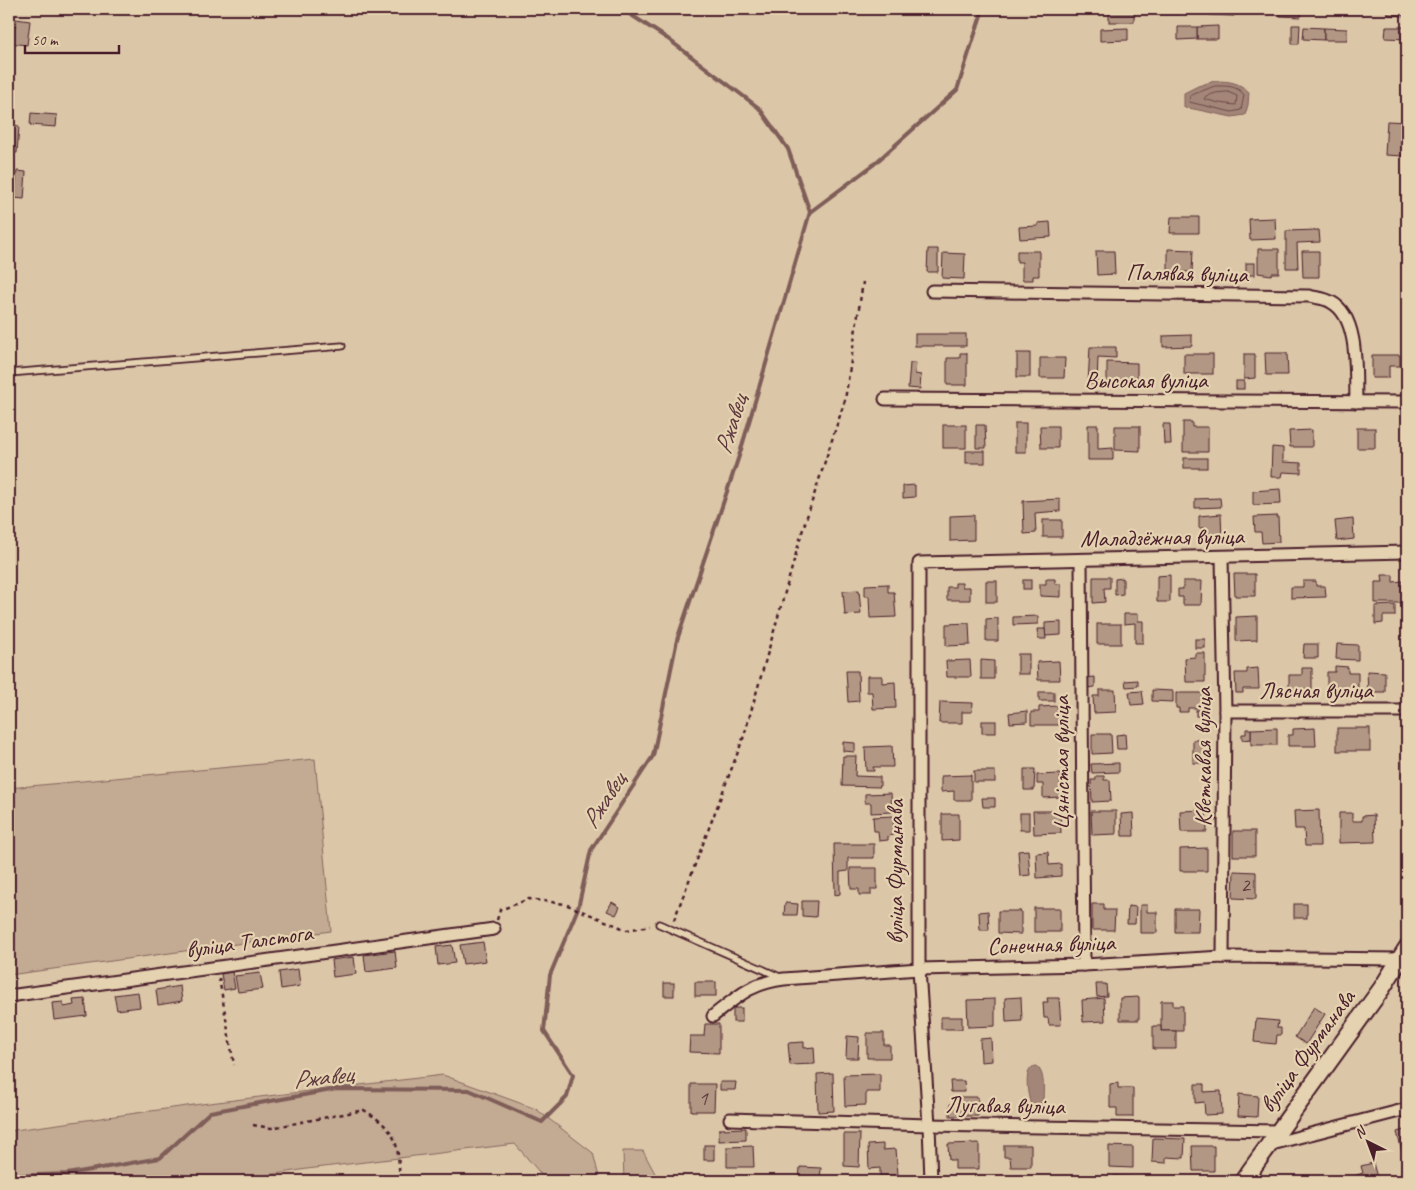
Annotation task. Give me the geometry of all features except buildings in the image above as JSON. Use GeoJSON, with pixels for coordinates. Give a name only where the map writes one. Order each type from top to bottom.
{"type":"FeatureCollection","features":[{"type":"Feature","properties":{"kind":"main road","name":"вуліца Фурманава"},"geometry":{"type":"LineString","coordinates":[[1244,1181],[1382,988],[1404,953]]}},
{"type":"Feature","properties":{"kind":"street","name":"Палявая вуліца"},"geometry":{"type":"LineString","coordinates":[[932,291],[1309,296],[1331,301],[1345,313],[1353,340],[1356,402]]}},
{"type":"Feature","properties":{"kind":"street","name":"Высокая вуліца"},"geometry":{"type":"LineString","coordinates":[[885,399],[1407,402]]}},
{"type":"Feature","properties":{"kind":"street","name":"Маладзёжная вуліца"},"geometry":{"type":"LineString","coordinates":[[918,563],[1407,552]]}},
{"type":"Feature","properties":{"kind":"street","name":"Кветкавая вуліца"},"geometry":{"type":"LineString","coordinates":[[1222,557],[1224,711],[1223,957]]}},
{"type":"Feature","properties":{"kind":"street","name":"Цяністая вуліца"},"geometry":{"type":"LineString","coordinates":[[1081,560],[1084,965]]}},
{"type":"Feature","properties":{"kind":"street","name":"вуліца Фурманава"},"geometry":{"type":"LineString","coordinates":[[918,563],[919,969],[931,1181]]}},
{"type":"Feature","properties":{"kind":"street","name":"Лясная вуліца"},"geometry":{"type":"LineString","coordinates":[[1224,711],[1407,711]]}},
{"type":"Feature","properties":{"kind":"street","name":"вуліца Талстога"},"geometry":{"type":"LineString","coordinates":[[9,996],[494,929]]}},
{"type":"Feature","properties":{"kind":"street","name":"Сонечная вуліца"},"geometry":{"type":"LineString","coordinates":[[713,1016],[754,985],[771,980],[919,969],[1084,965],[1223,957],[1404,953]]}},
{"type":"Feature","properties":{"kind":"street"},"geometry":{"type":"LineString","coordinates":[[1268,1145],[1407,1109]]}},
{"type":"Feature","properties":{"kind":"street","name":"Лугавая вуліца"},"geometry":{"type":"LineString","coordinates":[[730,1118],[929,1125],[1279,1131]]}},
{"type":"Feature","properties":{"kind":"lane"},"geometry":{"type":"LineString","coordinates":[[9,373],[342,346]]}},
{"type":"Feature","properties":{"kind":"lane"},"geometry":{"type":"LineString","coordinates":[[659,924],[784,979]]}},
{"type":"Feature","properties":{"kind":"path"},"geometry":{"type":"LineString","coordinates":[[670,929],[744,736],[803,529],[845,400],[863,282]]}},
{"type":"Feature","properties":{"kind":"path"},"geometry":{"type":"LineString","coordinates":[[494,929],[500,910],[529,899],[569,906],[628,930],[659,924]]}},
{"type":"Feature","properties":{"kind":"path"},"geometry":{"type":"LineString","coordinates":[[218,967],[234,1065]]}},
{"type":"Feature","properties":{"kind":"path"},"geometry":{"type":"LineString","coordinates":[[254,1126],[271,1128],[364,1110],[384,1123],[397,1142],[400,1181]]}},
{"type":"Feature","properties":{"kind":"shaded area"},"geometry":{"type":"Polygon","coordinates":[[[315,759],[331,931],[9,975],[9,788],[315,759]]]}},
{"type":"Feature","properties":{"kind":"shaded area"},"geometry":{"type":"Polygon","coordinates":[[[443,1075],[536,1109],[593,1153],[600,1181],[547,1181],[515,1144],[307,1169],[229,1181],[9,1181],[9,1132],[15,1130],[201,1104],[443,1075]]]}},
{"type":"Feature","properties":{"kind":"shaded area"},"geometry":{"type":"Polygon","coordinates":[[[623,1151],[643,1151],[659,1181],[624,1181],[623,1151]]]}},
{"type":"Feature","properties":{"kind":"water"},"geometry":{"type":"Polygon","coordinates":[[[1214,81],[1233,83],[1249,92],[1245,115],[1232,117],[1184,107],[1184,93],[1214,81]]]}},
{"type":"Feature","properties":{"kind":"water"},"geometry":{"type":"Polygon","coordinates":[[[1036,1066],[1041,1073],[1043,1083],[1043,1103],[1039,1108],[1033,1108],[1028,1096],[1027,1084],[1029,1071],[1032,1067],[1036,1066]]]}},
{"type":"Feature","properties":{"kind":"waterway"},"geometry":{"type":"LineString","coordinates":[[622,9],[668,39],[759,108],[788,149],[810,212]]}},
{"type":"Feature","properties":{"kind":"waterway","name":"Ржавец"},"geometry":{"type":"LineString","coordinates":[[9,1176],[67,1174],[160,1158],[210,1112],[337,1089],[469,1090],[542,1122],[567,1097],[573,1075],[544,1031],[550,975],[578,908],[591,850],[653,756],[677,640],[740,453],[810,212],[873,165],[957,90],[983,9]]}}]}
